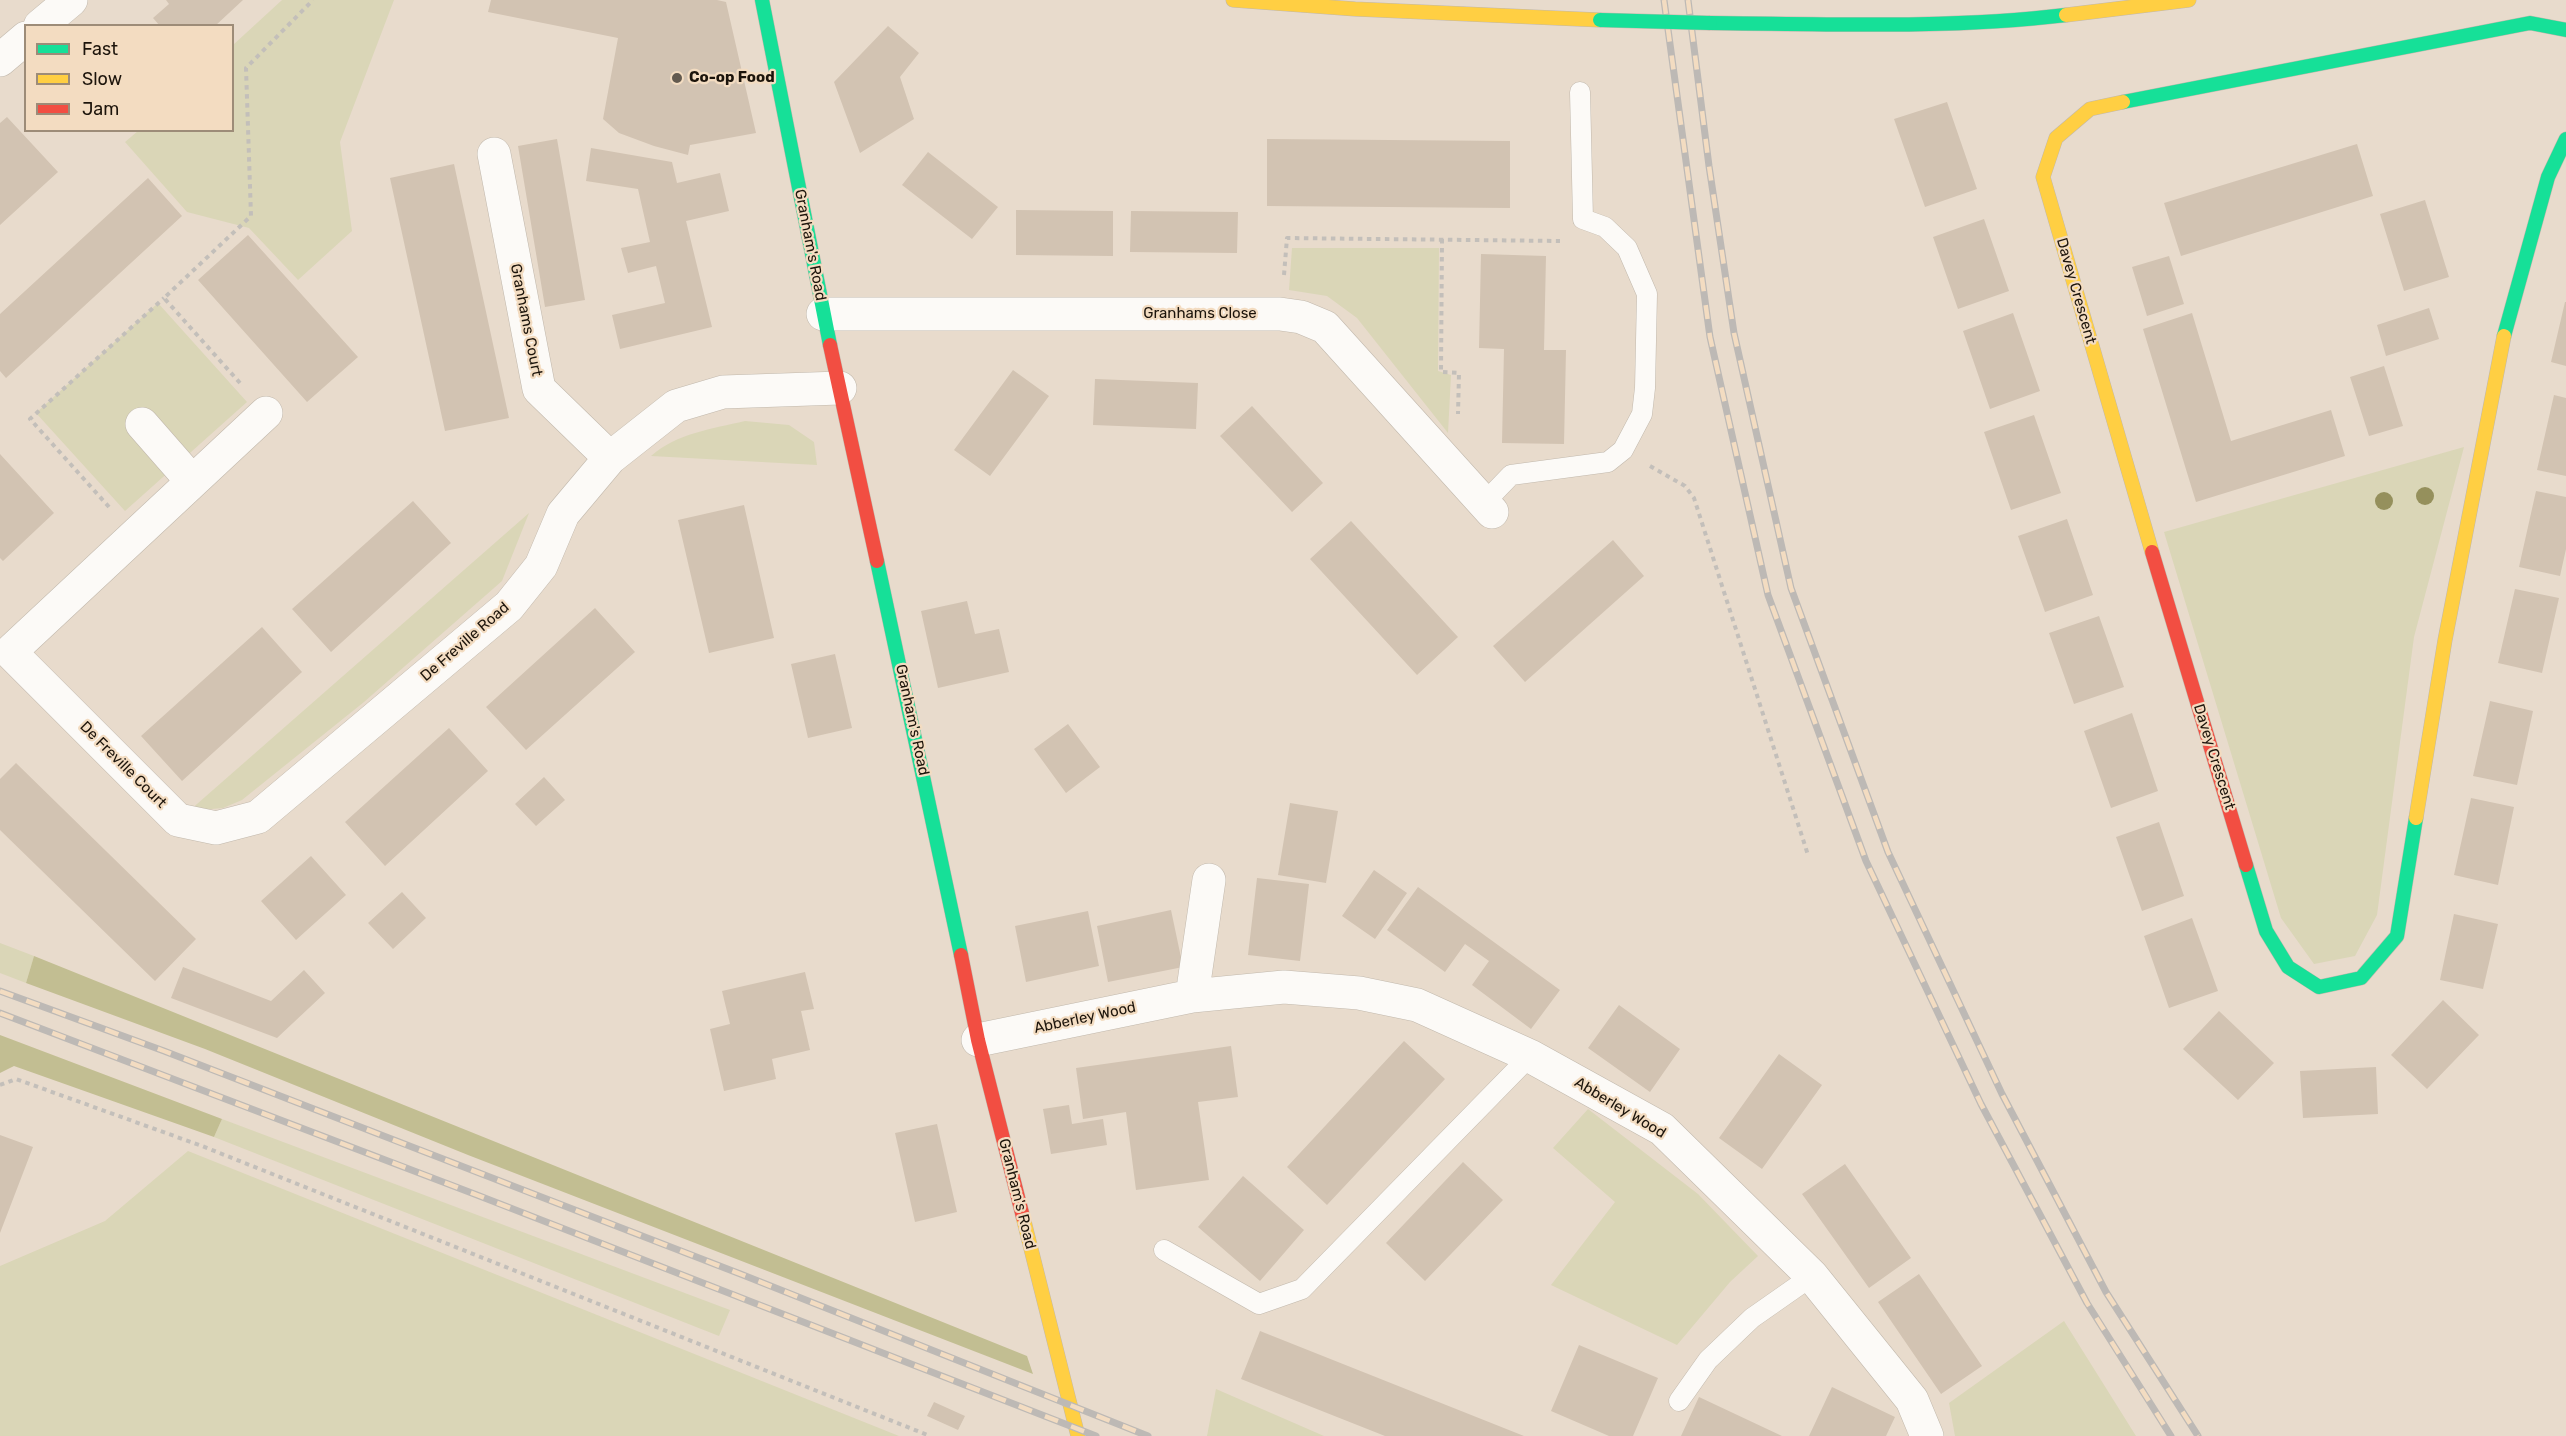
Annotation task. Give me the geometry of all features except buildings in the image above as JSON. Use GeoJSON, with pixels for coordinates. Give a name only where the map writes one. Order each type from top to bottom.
{"type":"FeatureCollection","features":[{"type":"Feature","properties":{"kind":"street"},"geometry":{"type":"LineString","coordinates":[[42,24],[71,0]]}},
{"type":"Feature","properties":{"kind":"street","name":"Granham's Road"},"geometry":{"type":"LineString","coordinates":[[762,0],[823,314],[928,794],[978,1040],[1078,1436]]}},
{"type":"Feature","properties":{"kind":"street"},"geometry":{"type":"LineString","coordinates":[[1233,0],[1355,9],[1600,20],[1904,25],[2023,20],[2189,0]]}},
{"type":"Feature","properties":{"kind":"street","name":"Davey Crescent"},"geometry":{"type":"LineString","coordinates":[[2566,30],[2530,23],[2090,109],[2056,138],[2043,177],[2125,464],[2266,931],[2288,967],[2319,987],[2361,978],[2397,936],[2445,640],[2509,313],[2548,177],[2566,139]]}},
{"type":"Feature","properties":{"kind":"street"},"geometry":{"type":"LineString","coordinates":[[0,60],[24,40]]}},
{"type":"Feature","properties":{"kind":"street","name":"Granhams Court"},"geometry":{"type":"LineString","coordinates":[[494,154],[539,389],[610,458]]}},
{"type":"Feature","properties":{"kind":"street","name":"Granhams Close"},"geometry":{"type":"LineString","coordinates":[[823,314],[1280,314],[1301,317],[1325,327],[1488,508]]}},
{"type":"Feature","properties":{"kind":"street","name":"De Freville Road"},"geometry":{"type":"LineString","coordinates":[[258,817],[509,606],[541,566],[563,514],[610,458],[676,406],[723,392],[840,388]]}},
{"type":"Feature","properties":{"kind":"street","name":"De Freville Court"},"geometry":{"type":"LineString","coordinates":[[258,817],[216,828],[178,820],[5,656],[191,480],[266,413]]}},
{"type":"Feature","properties":{"kind":"street"},"geometry":{"type":"LineString","coordinates":[[142,424],[191,480]]}},
{"type":"Feature","properties":{"kind":"street"},"geometry":{"type":"LineString","coordinates":[[1192,996],[1209,880]]}},
{"type":"Feature","properties":{"kind":"street","name":"Abberley Wood"},"geometry":{"type":"LineString","coordinates":[[978,1040],[1192,996],[1284,987],[1359,993],[1417,1005],[1530,1056],[1662,1129],[1812,1276],[1912,1400],[1927,1436]]}},
{"type":"Feature","properties":{"kind":"lane"},"geometry":{"type":"LineString","coordinates":[[1488,508],[1511,475],[1608,462],[1623,450],[1642,414],[1645,388],[1647,294],[1627,248],[1605,227],[1582,219],[1580,92]]}},
{"type":"Feature","properties":{"kind":"lane"},"geometry":{"type":"LineString","coordinates":[[1164,1250],[1259,1304],[1302,1288],[1530,1056]]}},
{"type":"Feature","properties":{"kind":"lane"},"geometry":{"type":"LineString","coordinates":[[1679,1401],[1708,1360],[1752,1318],[1812,1276]]}},
{"type":"Feature","properties":{"kind":"path"},"geometry":{"type":"LineString","coordinates":[[134,534],[30,419],[251,216],[246,68],[313,0]]}},
{"type":"Feature","properties":{"kind":"path"},"geometry":{"type":"LineString","coordinates":[[1280,314],[1287,238],[1567,242],[1582,219]]}},
{"type":"Feature","properties":{"kind":"path"},"geometry":{"type":"LineString","coordinates":[[1442,239],[1441,372],[1459,373],[1457,454],[1450,465]]}},
{"type":"Feature","properties":{"kind":"path"},"geometry":{"type":"LineString","coordinates":[[164,298],[266,413]]}},
{"type":"Feature","properties":{"kind":"path"},"geometry":{"type":"LineString","coordinates":[[1623,450],[1684,486],[1694,498],[1808,855]]}},
{"type":"Feature","properties":{"kind":"path"},"geometry":{"type":"LineString","coordinates":[[0,1085],[16,1079],[202,1146],[930,1436]]}},
{"type":"Feature","properties":{"kind":"shaded area"},"geometry":{"type":"Polygon","coordinates":[[[282,0],[394,0],[340,142],[352,231],[298,280],[249,228],[187,212],[125,142],[137,132],[234,132],[234,44],[282,0]]]}},
{"type":"Feature","properties":{"kind":"shaded area"},"geometry":{"type":"Polygon","coordinates":[[[1292,248],[1439,248],[1438,371],[1451,375],[1448,433],[1357,318],[1327,296],[1289,290],[1292,248]]]}},
{"type":"Feature","properties":{"kind":"shaded area"},"geometry":{"type":"Polygon","coordinates":[[[158,303],[247,402],[125,511],[36,413],[158,303]]]}},
{"type":"Feature","properties":{"kind":"shaded area"},"geometry":{"type":"Polygon","coordinates":[[[745,421],[789,425],[814,442],[817,465],[651,456],[683,437],[745,421]]]}},
{"type":"Feature","properties":{"kind":"shaded area"},"geometry":{"type":"Polygon","coordinates":[[[2464,447],[2414,637],[2377,915],[2355,956],[2314,964],[2281,918],[2164,532],[2464,447]]]}},
{"type":"Feature","properties":{"kind":"shaded area"},"geometry":{"type":"Polygon","coordinates":[[[529,513],[502,581],[364,702],[242,800],[223,808],[189,811],[529,513]]]}},
{"type":"Feature","properties":{"kind":"shaded area"},"geometry":{"type":"Polygon","coordinates":[[[0,943],[34,956],[26,983],[0,973],[0,943]]]}},
{"type":"Feature","properties":{"kind":"shaded area"},"geometry":{"type":"Polygon","coordinates":[[[34,956],[1027,1356],[1033,1374],[468,1155],[205,1049],[26,983],[34,956]]]}},
{"type":"Feature","properties":{"kind":"shaded area"},"geometry":{"type":"Polygon","coordinates":[[[0,1035],[222,1119],[214,1137],[14,1066],[0,1073],[0,1035]]]}},
{"type":"Feature","properties":{"kind":"shaded area"},"geometry":{"type":"Polygon","coordinates":[[[1588,1109],[1698,1194],[1758,1256],[1730,1282],[1677,1345],[1551,1285],[1615,1202],[1553,1148],[1588,1109]]]}},
{"type":"Feature","properties":{"kind":"shaded area"},"geometry":{"type":"Polygon","coordinates":[[[222,1119],[730,1310],[719,1336],[214,1137],[222,1119]]]}},
{"type":"Feature","properties":{"kind":"shaded area"},"geometry":{"type":"Polygon","coordinates":[[[188,1151],[899,1436],[0,1436],[0,1266],[105,1221],[188,1151]]]}},
{"type":"Feature","properties":{"kind":"shaded area"},"geometry":{"type":"Polygon","coordinates":[[[2064,1321],[2136,1436],[1955,1436],[1949,1403],[2064,1321]]]}},
{"type":"Feature","properties":{"kind":"shaded area"},"geometry":{"type":"Polygon","coordinates":[[[1216,1389],[1324,1436],[1207,1436],[1216,1389]]]}},
{"type":"Feature","properties":{"kind":"railway"},"geometry":{"type":"LineString","coordinates":[[1664,0],[1710,337],[1768,595],[1866,861],[1981,1104],[2087,1303],[2171,1436]]}},
{"type":"Feature","properties":{"kind":"railway"},"geometry":{"type":"LineString","coordinates":[[1688,0],[1709,166],[1734,333],[1791,588],[1888,852],[2002,1094],[2106,1292],[2198,1436]]}},
{"type":"Feature","properties":{"kind":"railway"},"geometry":{"type":"LineString","coordinates":[[0,991],[164,1051],[743,1275],[1148,1436]]}},
{"type":"Feature","properties":{"kind":"railway"},"geometry":{"type":"LineString","coordinates":[[0,1013],[477,1195],[1096,1436]]}},
{"type":"Feature","properties":{"kind":"traffic: fast"},"geometry":{"type":"LineString","coordinates":[[762,0],[830,345]]}},
{"type":"Feature","properties":{"kind":"traffic: fast"},"geometry":{"type":"LineString","coordinates":[[1710,23],[1933,24],[2066,15]]}},
{"type":"Feature","properties":{"kind":"traffic: fast"},"geometry":{"type":"LineString","coordinates":[[1600,20],[1710,23]]}},
{"type":"Feature","properties":{"kind":"traffic: fast"},"geometry":{"type":"LineString","coordinates":[[2123,102],[2530,23],[2566,30]]}},
{"type":"Feature","properties":{"kind":"traffic: fast"},"geometry":{"type":"LineString","coordinates":[[2504,336],[2548,177],[2566,139]]}},
{"type":"Feature","properties":{"kind":"traffic: fast"},"geometry":{"type":"LineString","coordinates":[[877,561],[961,955]]}},
{"type":"Feature","properties":{"kind":"traffic: fast"},"geometry":{"type":"LineString","coordinates":[[2246,865],[2266,931],[2288,967],[2319,987],[2361,978],[2397,936],[2416,818]]}},
{"type":"Feature","properties":{"kind":"traffic: slow"},"geometry":{"type":"LineString","coordinates":[[1233,0],[1355,9],[1600,20]]}},
{"type":"Feature","properties":{"kind":"traffic: slow"},"geometry":{"type":"LineString","coordinates":[[2066,15],[2189,0]]}},
{"type":"Feature","properties":{"kind":"traffic: slow"},"geometry":{"type":"LineString","coordinates":[[2123,102],[2090,109],[2056,138],[2043,177],[2152,552]]}},
{"type":"Feature","properties":{"kind":"traffic: slow"},"geometry":{"type":"LineString","coordinates":[[2416,818],[2445,640],[2504,336]]}},
{"type":"Feature","properties":{"kind":"traffic: slow"},"geometry":{"type":"LineString","coordinates":[[1023,1217],[1078,1436]]}},
{"type":"Feature","properties":{"kind":"traffic: jam"},"geometry":{"type":"LineString","coordinates":[[830,345],[877,561]]}},
{"type":"Feature","properties":{"kind":"traffic: jam"},"geometry":{"type":"LineString","coordinates":[[2152,552],[2246,865]]}},
{"type":"Feature","properties":{"kind":"traffic: jam"},"geometry":{"type":"LineString","coordinates":[[961,955],[978,1040],[1023,1217]]}},
{"type":"Feature","properties":{"kind":"place","name":"Co-op Food"},"geometry":{"type":"Point","coordinates":[677,78]}}]}
